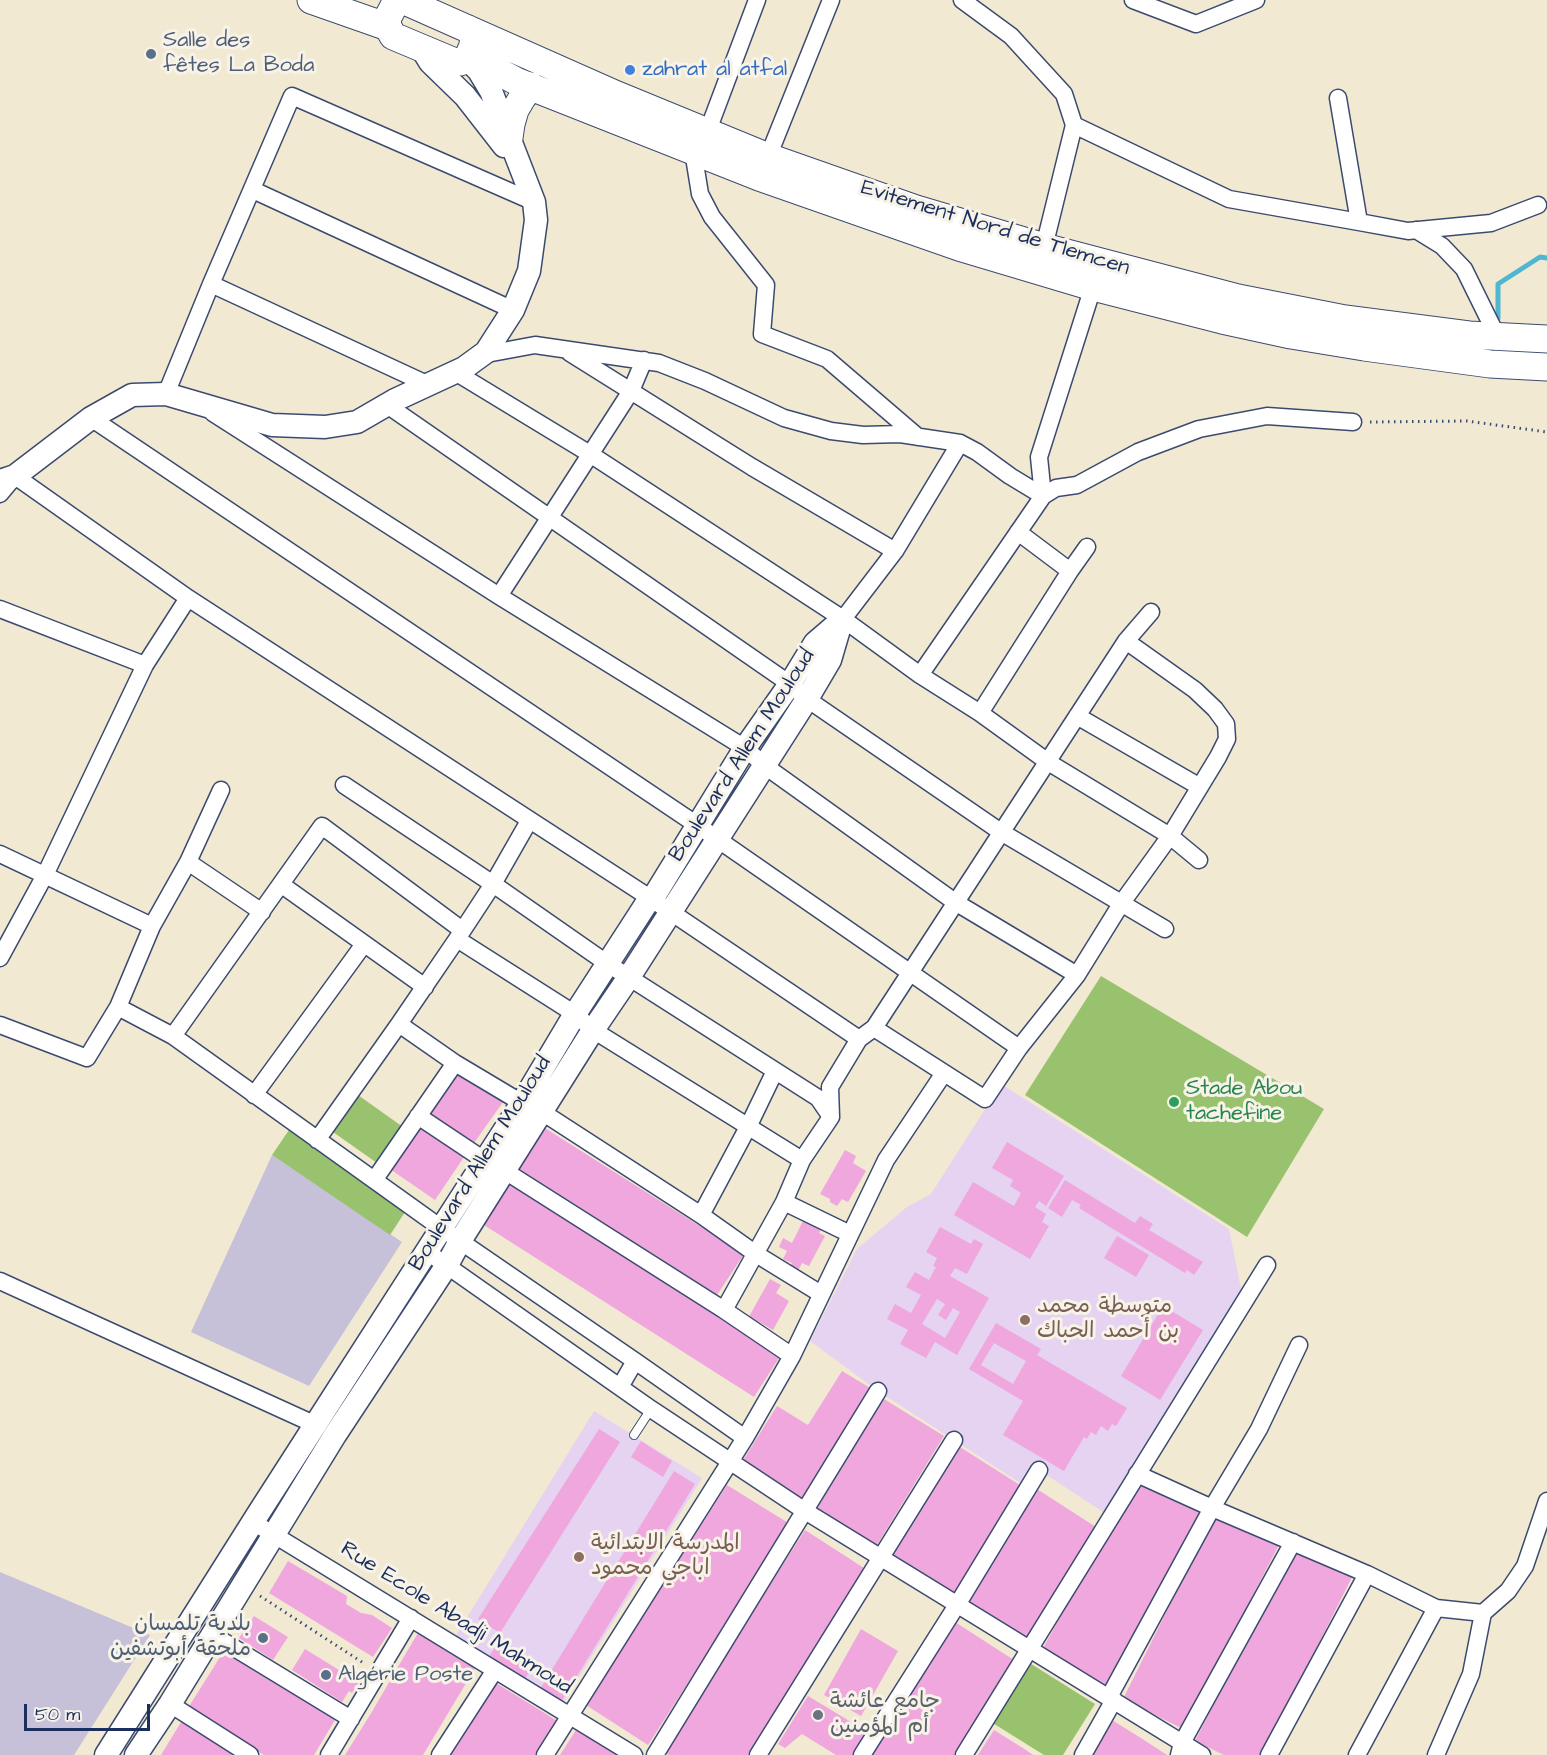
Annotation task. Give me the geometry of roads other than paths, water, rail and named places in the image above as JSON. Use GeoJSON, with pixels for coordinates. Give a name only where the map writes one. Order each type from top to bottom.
{"type":"FeatureCollection","features":[{"type":"Feature","properties":{"kind":"highway"},"geometry":{"type":"LineString","coordinates":[[311,0],[342,11],[397,7],[393,36],[455,62],[468,57],[474,41],[468,29]]}},
{"type":"Feature","properties":{"kind":"highway","name":"Evitement Nord de Tlemcen"},"geometry":{"type":"LineString","coordinates":[[397,7],[468,29],[700,142],[768,157],[916,209],[1044,247],[1238,298],[1356,321],[1547,339]]}},
{"type":"Feature","properties":{"kind":"highway","name":"Evitement Nord de Tlemcen"},"geometry":{"type":"LineString","coordinates":[[468,57],[500,74],[531,86],[700,142],[959,247],[1093,287],[1222,320],[1292,335],[1490,364],[1547,367]]}},
{"type":"Feature","properties":{"kind":"highway"},"geometry":{"type":"LineString","coordinates":[[509,138],[515,110],[531,86]]}},
{"type":"Feature","properties":{"kind":"main road"},"geometry":{"type":"LineString","coordinates":[[422,49],[430,62],[477,110],[521,168]]}},
{"type":"Feature","properties":{"kind":"main road"},"geometry":{"type":"LineString","coordinates":[[8,478],[92,418],[132,395],[166,394],[272,425],[325,427],[357,422],[464,368],[486,352],[513,310],[529,271],[536,220],[534,202],[491,91],[468,57]]}},
{"type":"Feature","properties":{"kind":"main road","name":"Boulevard Allem Mouloud"},"geometry":{"type":"LineString","coordinates":[[136,1755],[170,1704],[274,1534],[325,1430],[426,1251],[484,1160],[532,1107],[592,1030],[629,977],[765,766],[798,691],[815,643],[843,619]]}},
{"type":"Feature","properties":{"kind":"main road","name":"Boulevard Allem Mouloud"},"geometry":{"type":"LineString","coordinates":[[106,1755],[253,1522],[325,1430],[447,1265],[505,1171],[575,1014],[650,898],[653,898],[745,748],[798,691]]}},
{"type":"Feature","properties":{"kind":"street"},"geometry":{"type":"LineString","coordinates":[[757,0],[700,142],[700,194],[712,218],[766,285],[762,334],[827,359],[918,437]]}},
{"type":"Feature","properties":{"kind":"street"},"geometry":{"type":"LineString","coordinates":[[768,157],[831,0]]}},
{"type":"Feature","properties":{"kind":"street"},"geometry":{"type":"LineString","coordinates":[[962,0],[1011,36],[1064,94],[1074,125],[1044,247]]}},
{"type":"Feature","properties":{"kind":"street"},"geometry":{"type":"LineString","coordinates":[[1133,0],[1196,24],[1256,0]]}},
{"type":"Feature","properties":{"kind":"street"},"geometry":{"type":"LineString","coordinates":[[166,394],[292,96],[534,202]]}},
{"type":"Feature","properties":{"kind":"street"},"geometry":{"type":"LineString","coordinates":[[1338,98],[1359,222]]}},
{"type":"Feature","properties":{"kind":"street"},"geometry":{"type":"LineString","coordinates":[[1074,125],[1229,199],[1408,231],[1491,223],[1538,205]]}},
{"type":"Feature","properties":{"kind":"street"},"geometry":{"type":"LineString","coordinates":[[253,190],[513,310]]}},
{"type":"Feature","properties":{"kind":"street"},"geometry":{"type":"LineString","coordinates":[[1416,230],[1442,246],[1464,269],[1497,336]]}},
{"type":"Feature","properties":{"kind":"street"},"geometry":{"type":"LineString","coordinates":[[211,284],[429,385]]}},
{"type":"Feature","properties":{"kind":"street"},"geometry":{"type":"LineString","coordinates":[[1043,496],[1039,457],[1093,287]]}},
{"type":"Feature","properties":{"kind":"street"},"geometry":{"type":"LineString","coordinates":[[481,355],[535,345],[659,363],[705,381],[784,418],[831,431],[863,435],[900,434],[960,443],[1043,496]]}},
{"type":"Feature","properties":{"kind":"street"},"geometry":{"type":"LineString","coordinates":[[565,349],[752,467],[895,552]]}},
{"type":"Feature","properties":{"kind":"street"},"geometry":{"type":"LineString","coordinates":[[498,596],[631,391],[644,360]]}},
{"type":"Feature","properties":{"kind":"street"},"geometry":{"type":"LineString","coordinates":[[455,372],[590,454],[843,619],[920,675],[980,713],[1048,762],[1170,836],[1199,860]]}},
{"type":"Feature","properties":{"kind":"street"},"geometry":{"type":"LineString","coordinates":[[198,404],[498,596],[745,748],[765,766],[955,902],[1077,975]]}},
{"type":"Feature","properties":{"kind":"street"},"geometry":{"type":"LineString","coordinates":[[387,405],[1001,832],[1164,929]]}},
{"type":"Feature","properties":{"kind":"street"},"geometry":{"type":"LineString","coordinates":[[920,675],[1043,496],[1056,488],[1077,485],[1138,452],[1199,429],[1267,416],[1353,422]]}},
{"type":"Feature","properties":{"kind":"street"},"geometry":{"type":"LineString","coordinates":[[92,418],[697,825],[1019,1048]]}},
{"type":"Feature","properties":{"kind":"street"},"geometry":{"type":"LineString","coordinates":[[843,619],[895,552],[960,443]]}},
{"type":"Feature","properties":{"kind":"street"},"geometry":{"type":"LineString","coordinates":[[0,494],[8,478],[188,598],[670,911],[859,1039]]}},
{"type":"Feature","properties":{"kind":"street"},"geometry":{"type":"LineString","coordinates":[[1018,532],[1070,571]]}},
{"type":"Feature","properties":{"kind":"street"},"geometry":{"type":"LineString","coordinates":[[980,713],[1087,547]]}},
{"type":"Feature","properties":{"kind":"street"},"geometry":{"type":"LineString","coordinates":[[0,958],[45,875],[145,665],[188,598]]}},
{"type":"Feature","properties":{"kind":"street"},"geometry":{"type":"LineString","coordinates":[[0,609],[145,665]]}},
{"type":"Feature","properties":{"kind":"street"},"geometry":{"type":"LineString","coordinates":[[724,1310],[784,1202],[802,1160],[831,1117],[830,1087],[859,1039],[874,1028],[1126,641],[1150,612]]}},
{"type":"Feature","properties":{"kind":"street"},"geometry":{"type":"LineString","coordinates":[[874,1028],[985,1099],[1019,1048],[1077,975],[1121,904],[1170,836],[1227,739],[1226,724],[1215,709],[1195,690],[1126,641]]}},
{"type":"Feature","properties":{"kind":"street"},"geometry":{"type":"LineString","coordinates":[[1077,716],[1200,787]]}},
{"type":"Feature","properties":{"kind":"street"},"geometry":{"type":"LineString","coordinates":[[344,785],[608,964],[818,1098],[831,1117]]}},
{"type":"Feature","properties":{"kind":"street"},"geometry":{"type":"LineString","coordinates":[[0,1025],[87,1058],[118,1006],[152,926],[188,862],[221,790]]}},
{"type":"Feature","properties":{"kind":"street"},"geometry":{"type":"LineString","coordinates":[[317,1140],[425,987],[493,884],[530,820]]}},
{"type":"Feature","properties":{"kind":"street"},"geometry":{"type":"LineString","coordinates":[[173,1036],[322,826],[460,934],[575,1014],[592,1030],[802,1160]]}},
{"type":"Feature","properties":{"kind":"street"},"geometry":{"type":"LineString","coordinates":[[0,854],[152,926]]}},
{"type":"Feature","properties":{"kind":"street"},"geometry":{"type":"LineString","coordinates":[[188,862],[262,912]]}},
{"type":"Feature","properties":{"kind":"street"},"geometry":{"type":"LineString","coordinates":[[282,885],[425,987]]}},
{"type":"Feature","properties":{"kind":"street"},"geometry":{"type":"LineString","coordinates":[[254,1095],[364,944]]}},
{"type":"Feature","properties":{"kind":"street"},"geometry":{"type":"LineString","coordinates":[[118,1006],[173,1036],[441,1228],[745,1438]]}},
{"type":"Feature","properties":{"kind":"street"},"geometry":{"type":"LineString","coordinates":[[399,1024],[455,1063],[532,1107],[821,1294]]}},
{"type":"Feature","properties":{"kind":"street"},"geometry":{"type":"LineString","coordinates":[[375,1179],[455,1063]]}},
{"type":"Feature","properties":{"kind":"street"},"geometry":{"type":"LineString","coordinates":[[701,1215],[775,1071]]}},
{"type":"Feature","properties":{"kind":"street"},"geometry":{"type":"LineString","coordinates":[[545,1755],[745,1438],[792,1356],[886,1160],[944,1073]]}},
{"type":"Feature","properties":{"kind":"street"},"geometry":{"type":"LineString","coordinates":[[418,1116],[484,1160],[505,1171],[724,1310],[792,1356]]}},
{"type":"Feature","properties":{"kind":"street"},"geometry":{"type":"LineString","coordinates":[[784,1202],[850,1234]]}},
{"type":"Feature","properties":{"kind":"street"},"geometry":{"type":"LineString","coordinates":[[426,1251],[651,1409],[805,1511],[1029,1650],[1112,1698],[1180,1749],[1202,1755]]}},
{"type":"Feature","properties":{"kind":"street"},"geometry":{"type":"LineString","coordinates":[[964,1755],[1267,1265]]}},
{"type":"Feature","properties":{"kind":"street"},"geometry":{"type":"LineString","coordinates":[[0,1281],[325,1430]]}},
{"type":"Feature","properties":{"kind":"street"},"geometry":{"type":"LineString","coordinates":[[1083,1755],[1212,1508],[1259,1429],[1299,1345]]}},
{"type":"Feature","properties":{"kind":"street"},"geometry":{"type":"LineString","coordinates":[[620,1387],[635,1361]]}},
{"type":"Feature","properties":{"kind":"street"},"geometry":{"type":"LineString","coordinates":[[655,1755],[878,1391]]}},
{"type":"Feature","properties":{"kind":"street"},"geometry":{"type":"LineString","coordinates":[[758,1755],[954,1440]]}},
{"type":"Feature","properties":{"kind":"street"},"geometry":{"type":"LineString","coordinates":[[862,1755],[1039,1470]]}},
{"type":"Feature","properties":{"kind":"street"},"geometry":{"type":"LineString","coordinates":[[1137,1474],[1367,1574],[1436,1608],[1483,1613]]}},
{"type":"Feature","properties":{"kind":"street"},"geometry":{"type":"LineString","coordinates":[[1436,1755],[1471,1674],[1483,1613],[1508,1591],[1525,1566],[1547,1501]]}},
{"type":"Feature","properties":{"kind":"street","name":"Rue Ecole Abadji Mahmoud"},"geometry":{"type":"LineString","coordinates":[[253,1522],[634,1755]]}},
{"type":"Feature","properties":{"kind":"street"},"geometry":{"type":"LineString","coordinates":[[1180,1749],[1293,1542]]}},
{"type":"Feature","properties":{"kind":"street"},"geometry":{"type":"LineString","coordinates":[[1269,1755],[1367,1574]]}},
{"type":"Feature","properties":{"kind":"street"},"geometry":{"type":"LineString","coordinates":[[1357,1755],[1436,1608]]}},
{"type":"Feature","properties":{"kind":"street"},"geometry":{"type":"LineString","coordinates":[[329,1755],[411,1618]]}},
{"type":"Feature","properties":{"kind":"street"},"geometry":{"type":"LineString","coordinates":[[213,1635],[351,1719]]}},
{"type":"Feature","properties":{"kind":"street"},"geometry":{"type":"LineString","coordinates":[[440,1755],[495,1670]]}},
{"type":"Feature","properties":{"kind":"street"},"geometry":{"type":"LineString","coordinates":[[170,1704],[250,1755]]}},
{"type":"Feature","properties":{"kind":"lane"},"geometry":{"type":"LineString","coordinates":[[634,1435],[651,1409]]}},
{"type":"Feature","properties":{"kind":"waterway"},"geometry":{"type":"LineString","coordinates":[[1498,318],[1498,284],[1540,257],[1547,258]]}},
{"type":"Feature","properties":{"kind":"place","name":"Salle des fêtes La Boda"},"geometry":{"type":"Point","coordinates":[151,54]}},
{"type":"Feature","properties":{"kind":"place","name":"zahrat al atfal"},"geometry":{"type":"Point","coordinates":[630,70]}},
{"type":"Feature","properties":{"kind":"place","name":"Stade Abou tachefine"},"geometry":{"type":"Point","coordinates":[1174,1102]}},
{"type":"Feature","properties":{"kind":"place","name":"متوسطة محمد بن أحمد الحباك"},"geometry":{"type":"Point","coordinates":[1025,1320]}},
{"type":"Feature","properties":{"kind":"place","name":"المدرسة الابتدائية اباجي محمود"},"geometry":{"type":"Point","coordinates":[579,1557]}},
{"type":"Feature","properties":{"kind":"place","name":"بلدية تلمسان ملحقة أبوتشفين"},"geometry":{"type":"Point","coordinates":[263,1638]}},
{"type":"Feature","properties":{"kind":"place","name":"Algérie Poste"},"geometry":{"type":"Point","coordinates":[326,1675]}},
{"type":"Feature","properties":{"kind":"place","name":"جامع عائشة أم المؤمنين"},"geometry":{"type":"Point","coordinates":[818,1715]}}]}
